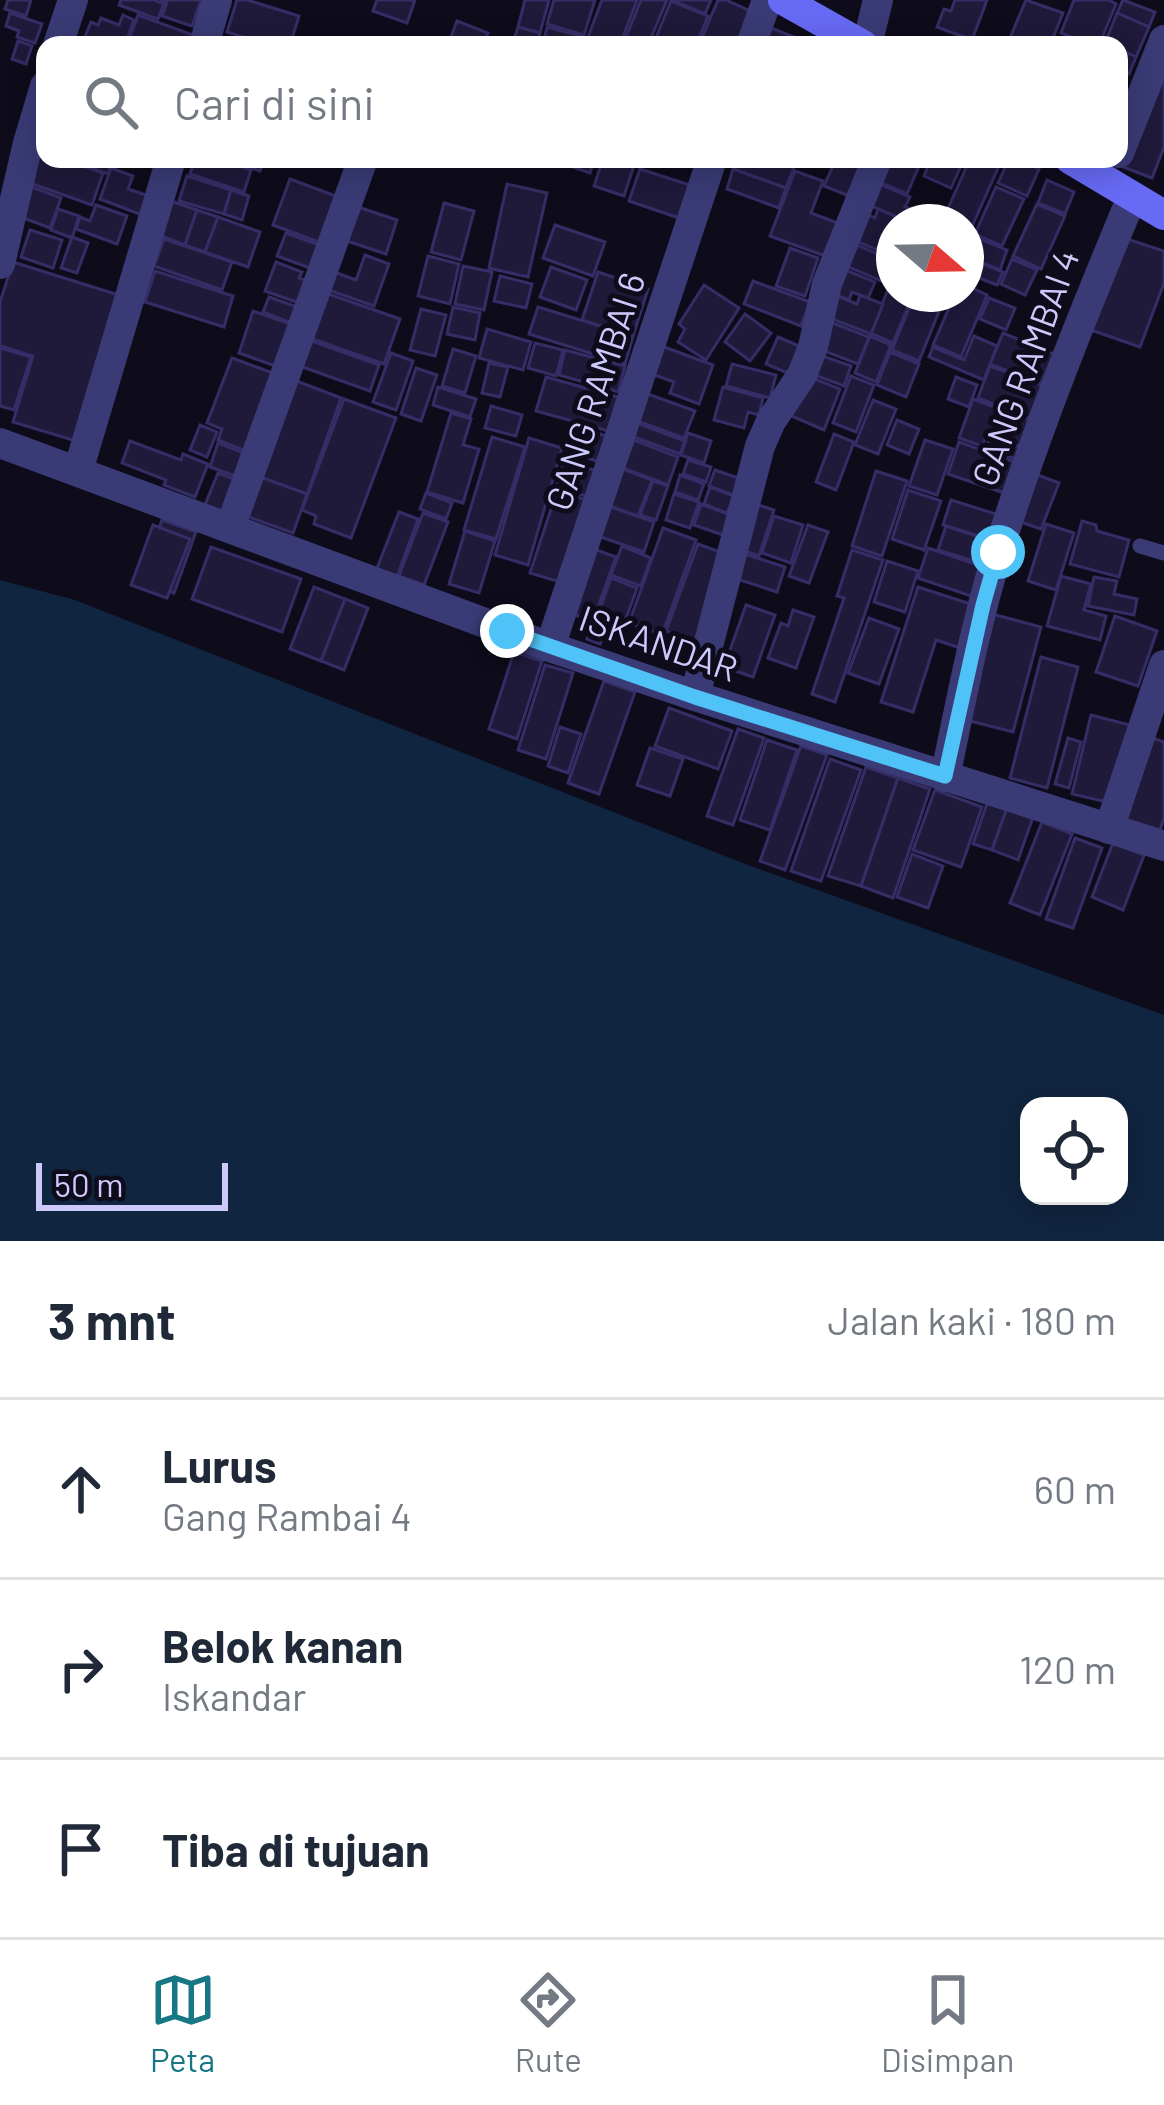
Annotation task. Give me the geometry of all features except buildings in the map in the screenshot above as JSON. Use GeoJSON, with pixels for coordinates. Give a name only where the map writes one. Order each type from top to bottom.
{"type":"FeatureCollection","features":[{"type":"Feature","properties":{"kind":"street"},"geometry":{"type":"LineString","coordinates":[[61,36],[73,0]]}},
{"type":"Feature","properties":{"kind":"street"},"geometry":{"type":"LineString","coordinates":[[207,36],[218,0]]}},
{"type":"Feature","properties":{"kind":"street"},"geometry":{"type":"LineString","coordinates":[[754,36],[767,0]]}},
{"type":"Feature","properties":{"kind":"street"},"geometry":{"type":"LineString","coordinates":[[783,0],[849,36]]}},
{"type":"Feature","properties":{"kind":"street"},"geometry":{"type":"LineString","coordinates":[[868,36],[878,0]]}},
{"type":"Feature","properties":{"kind":"street","name":"GANG RAMBAI 4"},"geometry":{"type":"LineString","coordinates":[[1128,146],[1164,40]]}},
{"type":"Feature","properties":{"kind":"street"},"geometry":{"type":"LineString","coordinates":[[0,264],[36,116]]}},
{"type":"Feature","properties":{"kind":"street"},"geometry":{"type":"LineString","coordinates":[[78,471],[168,168]]}},
{"type":"Feature","properties":{"kind":"street"},"geometry":{"type":"LineString","coordinates":[[230,528],[359,168]]}},
{"type":"Feature","properties":{"kind":"street","name":"GANG RAMBAI 6"},"geometry":{"type":"LineString","coordinates":[[550,646],[709,168]]}},
{"type":"Feature","properties":{"kind":"street"},"geometry":{"type":"LineString","coordinates":[[695,697],[760,446],[802,375],[827,284],[873,168]]}},
{"type":"Feature","properties":{"kind":"street"},"geometry":{"type":"LineString","coordinates":[[1119,173],[1164,215]]}},
{"type":"Feature","properties":{"kind":"street","name":"GANG RAMBAI 4"},"geometry":{"type":"LineString","coordinates":[[945,776],[998,552],[1066,352],[1119,173]]}},
{"type":"Feature","properties":{"kind":"street","name":"ISKANDAR"},"geometry":{"type":"LineString","coordinates":[[0,443],[695,697],[1164,847]]}},
{"type":"Feature","properties":{"kind":"street"},"geometry":{"type":"LineString","coordinates":[[1109,829],[1164,665]]}},
{"type":"Feature","properties":{"kind":"lane"},"geometry":{"type":"LineString","coordinates":[[1140,546],[1164,554]]}},
{"type":"Feature","properties":{"kind":"water"},"geometry":{"type":"Polygon","coordinates":[[[0,580],[75,600],[740,862],[1164,1015],[1164,1241],[0,1241],[0,580]]]}},
{"type":"Feature","properties":{"kind":"route"},"geometry":{"type":"LineString","coordinates":[[507,631],[945,776],[998,552]]}}]}
